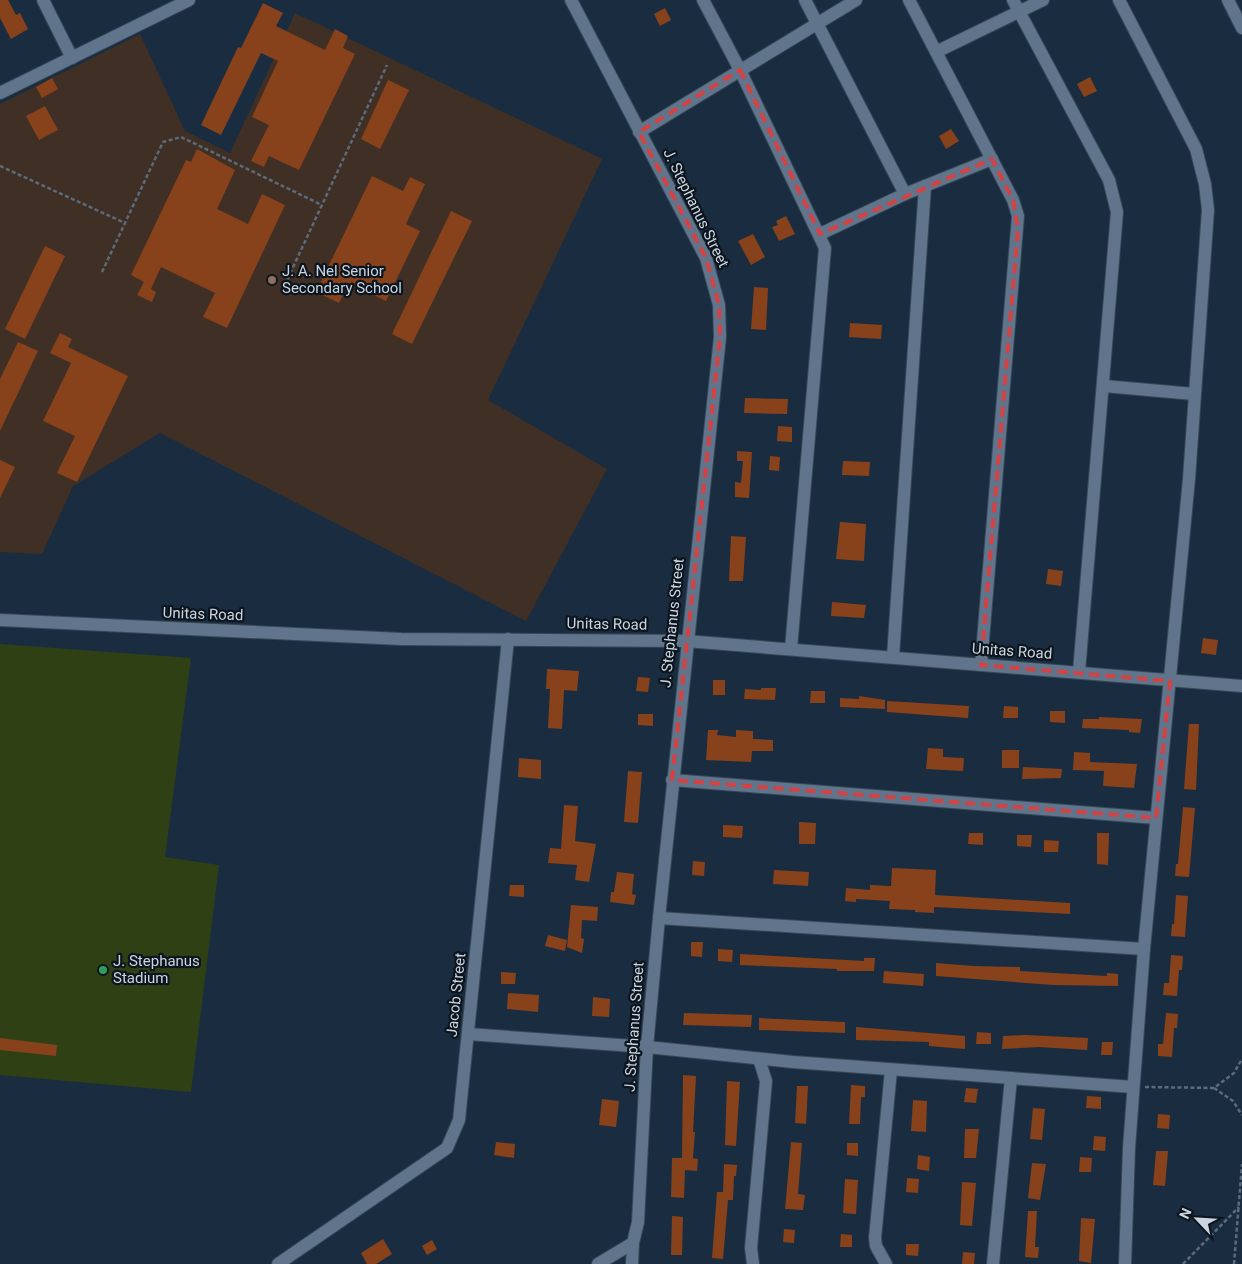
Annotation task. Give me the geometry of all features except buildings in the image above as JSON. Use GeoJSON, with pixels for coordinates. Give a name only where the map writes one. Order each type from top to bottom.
{"type":"FeatureCollection","features":[{"type":"Feature","properties":{"kind":"street"},"geometry":{"type":"LineString","coordinates":[[43,0],[72,58]]}},
{"type":"Feature","properties":{"kind":"street"},"geometry":{"type":"LineString","coordinates":[[0,93],[189,0]]}},
{"type":"Feature","properties":{"kind":"street","name":"J. Stephanus Street"},"geometry":{"type":"LineString","coordinates":[[571,0],[706,258],[719,305],[720,337],[686,641],[647,1047],[638,1222],[633,1243],[632,1264]]}},
{"type":"Feature","properties":{"kind":"street"},"geometry":{"type":"LineString","coordinates":[[703,0],[740,70],[820,234],[825,248],[825,270],[791,649]]}},
{"type":"Feature","properties":{"kind":"street"},"geometry":{"type":"LineString","coordinates":[[805,0],[905,194]]}},
{"type":"Feature","properties":{"kind":"street"},"geometry":{"type":"LineString","coordinates":[[639,132],[856,0]]}},
{"type":"Feature","properties":{"kind":"street"},"geometry":{"type":"LineString","coordinates":[[909,0],[1013,200],[1018,229],[981,665]]}},
{"type":"Feature","properties":{"kind":"street"},"geometry":{"type":"LineString","coordinates":[[1013,0],[1102,166],[1115,196],[1118,212],[1079,672]]}},
{"type":"Feature","properties":{"kind":"street"},"geometry":{"type":"LineString","coordinates":[[936,52],[1043,0]]}},
{"type":"Feature","properties":{"kind":"street"},"geometry":{"type":"LineString","coordinates":[[1118,0],[1196,149],[1205,184],[1208,210],[1170,681],[1144,949],[1133,1086],[1124,1264]]}},
{"type":"Feature","properties":{"kind":"street"},"geometry":{"type":"LineString","coordinates":[[1228,0],[1242,28]]}},
{"type":"Feature","properties":{"kind":"street"},"geometry":{"type":"LineString","coordinates":[[820,234],[905,194],[992,159]]}},
{"type":"Feature","properties":{"kind":"street"},"geometry":{"type":"LineString","coordinates":[[892,657],[925,186]]}},
{"type":"Feature","properties":{"kind":"street"},"geometry":{"type":"LineString","coordinates":[[1104,386],[1194,394]]}},
{"type":"Feature","properties":{"kind":"street","name":"Unitas Road"},"geometry":{"type":"LineString","coordinates":[[0,620],[402,639],[686,641],[1242,686]]}},
{"type":"Feature","properties":{"kind":"street","name":"Jacob Street"},"geometry":{"type":"LineString","coordinates":[[278,1264],[447,1148],[459,1120],[508,639]]}},
{"type":"Feature","properties":{"kind":"street"},"geometry":{"type":"LineString","coordinates":[[672,780],[1156,818]]}},
{"type":"Feature","properties":{"kind":"street"},"geometry":{"type":"LineString","coordinates":[[659,918],[1144,949]]}},
{"type":"Feature","properties":{"kind":"street"},"geometry":{"type":"LineString","coordinates":[[468,1034],[647,1047],[891,1070],[1133,1086]]}},
{"type":"Feature","properties":{"kind":"street"},"geometry":{"type":"LineString","coordinates":[[753,1264],[750,1248],[766,1081],[759,1059]]}},
{"type":"Feature","properties":{"kind":"street"},"geometry":{"type":"LineString","coordinates":[[886,1264],[876,1246],[875,1238],[891,1070]]}},
{"type":"Feature","properties":{"kind":"street"},"geometry":{"type":"LineString","coordinates":[[993,1264],[1011,1078]]}},
{"type":"Feature","properties":{"kind":"street"},"geometry":{"type":"LineString","coordinates":[[598,1264],[633,1243]]}},
{"type":"Feature","properties":{"kind":"path"},"geometry":{"type":"LineString","coordinates":[[282,291],[387,65]]}},
{"type":"Feature","properties":{"kind":"path"},"geometry":{"type":"LineString","coordinates":[[102,272],[163,142],[181,137],[322,205]]}},
{"type":"Feature","properties":{"kind":"path"},"geometry":{"type":"LineString","coordinates":[[0,166],[125,223]]}},
{"type":"Feature","properties":{"kind":"path"},"geometry":{"type":"LineString","coordinates":[[1214,1088],[1234,1073],[1242,1059]]}},
{"type":"Feature","properties":{"kind":"path"},"geometry":{"type":"LineString","coordinates":[[1133,1086],[1214,1088],[1233,1101],[1242,1115]]}},
{"type":"Feature","properties":{"kind":"path"},"geometry":{"type":"LineString","coordinates":[[1234,1264],[1242,1164]]}},
{"type":"Feature","properties":{"kind":"path"},"geometry":{"type":"LineString","coordinates":[[1183,1264],[1239,1207]]}},
{"type":"Feature","properties":{"kind":"highlighted area"},"geometry":{"type":"Polygon","coordinates":[[[740,70],[820,234],[992,159],[1013,200],[1018,229],[981,665],[1170,681],[1156,818],[672,780],[720,337],[719,305],[706,258],[639,132],[740,70]]]}},
{"type":"Feature","properties":{"kind":"shaded area","name":"J. A. Nel Senior Secondary School"},"geometry":{"type":"Polygon","coordinates":[[[295,13],[602,159],[488,400],[607,469],[526,621],[160,433],[73,486],[42,554],[0,552],[0,104],[140,34],[185,131],[230,153],[295,13]]]}},
{"type":"Feature","properties":{"kind":"green space","name":"J. Stephanus Stadium"},"geometry":{"type":"Polygon","coordinates":[[[0,644],[191,658],[165,857],[219,865],[191,1092],[0,1075],[0,644]]]}},
{"type":"Feature","properties":{"kind":"place","name":"J. A. Nel Senior Secondary School"},"geometry":{"type":"Point","coordinates":[272,280]}},
{"type":"Feature","properties":{"kind":"place","name":"J. Stephanus Stadium"},"geometry":{"type":"Point","coordinates":[103,970]}}]}
